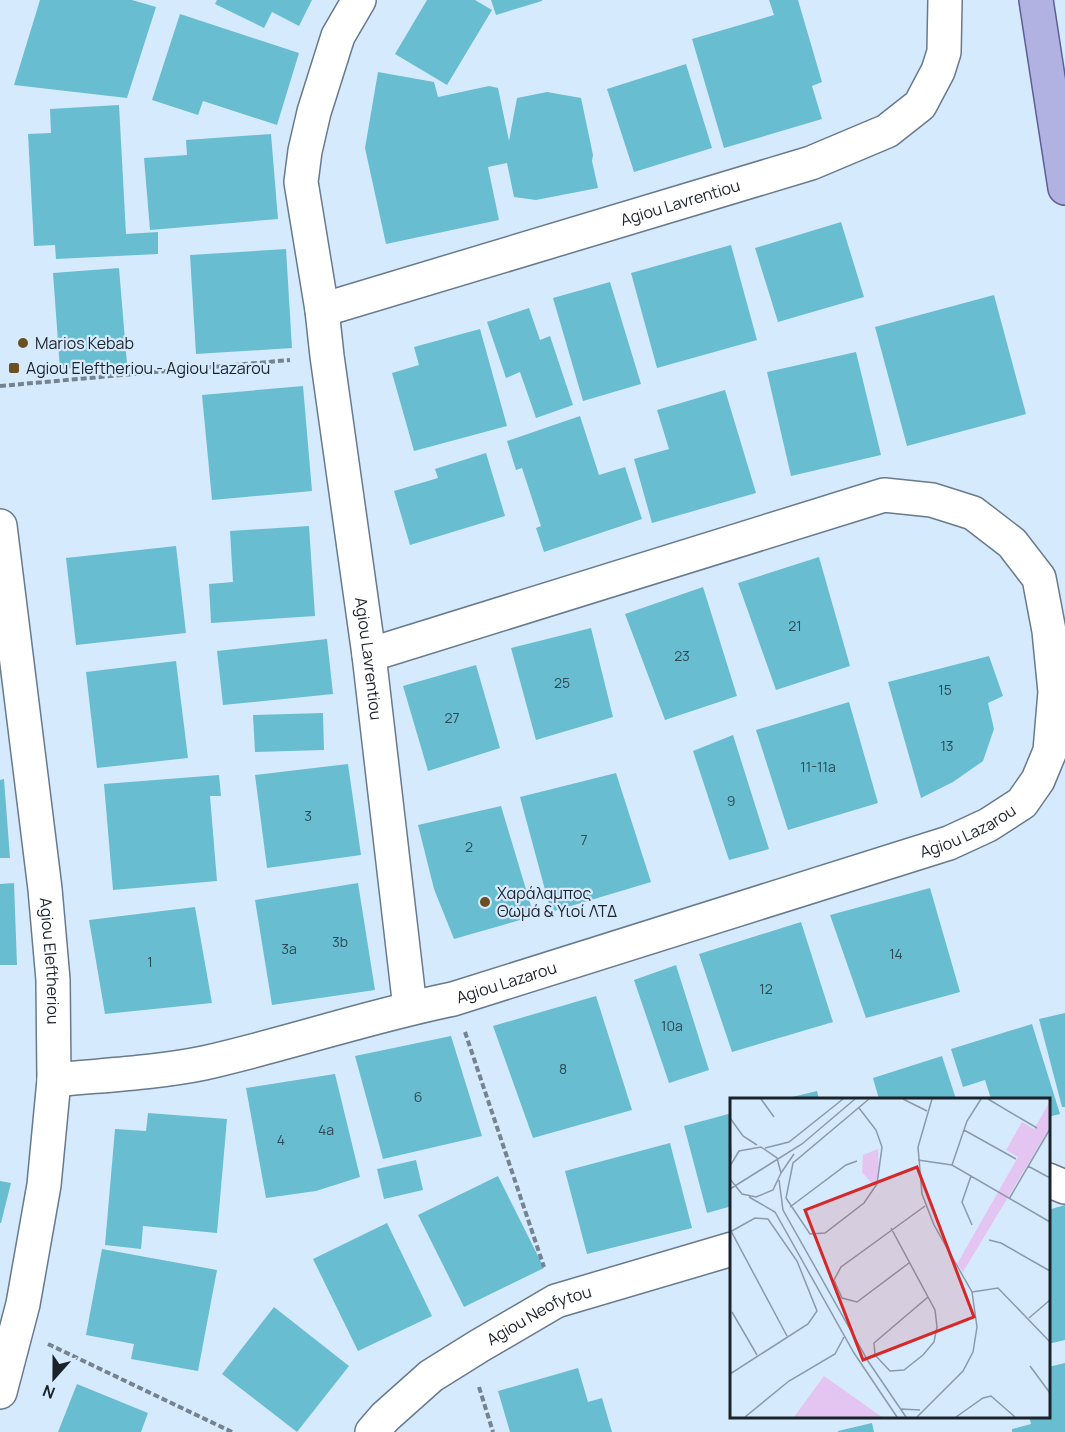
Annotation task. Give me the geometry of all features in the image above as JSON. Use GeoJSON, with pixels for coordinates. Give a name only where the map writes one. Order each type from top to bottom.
{"type":"FeatureCollection","features":[{"type":"Feature","properties":{"kind":"main road"},"geometry":{"type":"LineString","coordinates":[[1036,0],[1065,188]]}},
{"type":"Feature","properties":{"kind":"street","name":"Agiou Lavrentiou"},"geometry":{"type":"LineString","coordinates":[[359,0],[338,36],[314,112],[304,151],[302,182],[322,310],[369,655],[410,1008]]}},
{"type":"Feature","properties":{"kind":"street","name":"Agiou Lavrentiou"},"geometry":{"type":"LineString","coordinates":[[322,310],[811,163],[887,131],[920,105],[938,71],[944,52],[945,0]]}},
{"type":"Feature","properties":{"kind":"street","name":"Agiou Lazarou"},"geometry":{"type":"LineString","coordinates":[[54,1080],[160,1070],[204,1063],[410,1008],[453,999],[949,843],[988,825],[1022,803],[1038,780],[1050,751],[1055,692],[1049,631],[1039,578],[1012,543],[973,513],[933,500],[884,495],[369,655]]}},
{"type":"Feature","properties":{"kind":"street","name":"Agiou Eleftheriou"},"geometry":{"type":"LineString","coordinates":[[0,526],[45,889],[53,980],[54,1080],[44,1185],[16,1329],[0,1392]]}},
{"type":"Feature","properties":{"kind":"street"},"geometry":{"type":"LineString","coordinates":[[1050,1181],[1065,1187]]}},
{"type":"Feature","properties":{"kind":"street","name":"Agiou Neofytou"},"geometry":{"type":"LineString","coordinates":[[372,1432],[385,1417],[431,1376],[556,1301],[730,1250]]}},
{"type":"Feature","properties":{"kind":"path"},"geometry":{"type":"LineString","coordinates":[[0,386],[327,356]]}},
{"type":"Feature","properties":{"kind":"path"},"geometry":{"type":"LineString","coordinates":[[453,999],[556,1301]]}},
{"type":"Feature","properties":{"kind":"path"},"geometry":{"type":"LineString","coordinates":[[16,1329],[232,1432]]}},
{"type":"Feature","properties":{"kind":"path"},"geometry":{"type":"LineString","coordinates":[[469,1352],[493,1432]]}},
{"type":"Feature","properties":{"kind":"building"},"geometry":{"type":"Polygon","coordinates":[[[40,0],[132,0],[156,7],[127,98],[14,85],[40,0]]]}},
{"type":"Feature","properties":{"kind":"building"},"geometry":{"type":"Polygon","coordinates":[[[217,0],[312,0],[299,26],[272,12],[264,28],[215,4],[217,0]]]}},
{"type":"Feature","properties":{"kind":"building"},"geometry":{"type":"Polygon","coordinates":[[[427,0],[475,0],[492,10],[447,85],[395,54],[427,0]]]}},
{"type":"Feature","properties":{"kind":"building"},"geometry":{"type":"Polygon","coordinates":[[[491,0],[542,0],[542,1],[496,15],[491,0]]]}},
{"type":"Feature","properties":{"kind":"building"},"geometry":{"type":"Polygon","coordinates":[[[769,0],[798,0],[822,82],[812,86],[822,119],[724,148],[692,39],[774,15],[769,0]]]}},
{"type":"Feature","properties":{"kind":"building"},"geometry":{"type":"Polygon","coordinates":[[[180,14],[299,53],[277,125],[203,101],[198,115],[152,100],[180,14]]]}},
{"type":"Feature","properties":{"kind":"building"},"geometry":{"type":"Polygon","coordinates":[[[686,64],[712,148],[634,172],[607,89],[686,64]]]}},
{"type":"Feature","properties":{"kind":"building"},"geometry":{"type":"Polygon","coordinates":[[[378,72],[434,82],[438,97],[489,86],[498,88],[509,141],[517,98],[547,92],[581,98],[598,188],[536,200],[514,197],[507,163],[488,167],[499,220],[386,244],[365,148],[378,72]]]}},
{"type":"Feature","properties":{"kind":"building"},"geometry":{"type":"Polygon","coordinates":[[[119,105],[126,234],[158,232],[158,254],[56,259],[55,245],[34,246],[28,134],[51,133],[50,109],[119,105]]]}},
{"type":"Feature","properties":{"kind":"building"},"geometry":{"type":"Polygon","coordinates":[[[271,134],[278,219],[150,230],[144,158],[187,155],[186,140],[271,134]]]}},
{"type":"Feature","properties":{"kind":"building"},"geometry":{"type":"Polygon","coordinates":[[[841,222],[864,297],[778,322],[755,248],[841,222]]]}},
{"type":"Feature","properties":{"kind":"building"},"geometry":{"type":"Polygon","coordinates":[[[731,245],[757,340],[657,368],[631,273],[731,245]]]}},
{"type":"Feature","properties":{"kind":"building"},"geometry":{"type":"Polygon","coordinates":[[[286,249],[292,348],[196,354],[190,255],[286,249]]]}},
{"type":"Feature","properties":{"kind":"building"},"geometry":{"type":"Polygon","coordinates":[[[119,268],[127,364],[60,369],[53,273],[119,268]]]}},
{"type":"Feature","properties":{"kind":"building"},"geometry":{"type":"Polygon","coordinates":[[[610,282],[641,384],[583,401],[553,298],[610,282]]]}},
{"type":"Feature","properties":{"kind":"building"},"geometry":{"type":"Polygon","coordinates":[[[994,295],[1026,414],[907,446],[875,327],[994,295]]]}},
{"type":"Feature","properties":{"kind":"building"},"geometry":{"type":"Polygon","coordinates":[[[529,308],[540,340],[550,336],[573,405],[536,418],[520,372],[506,378],[487,322],[529,308]]]}},
{"type":"Feature","properties":{"kind":"building"},"geometry":{"type":"Polygon","coordinates":[[[480,329],[507,426],[414,451],[392,373],[419,365],[414,347],[480,329]]]}},
{"type":"Feature","properties":{"kind":"building"},"geometry":{"type":"Polygon","coordinates":[[[856,352],[881,455],[791,476],[767,372],[856,352]]]}},
{"type":"Feature","properties":{"kind":"building"},"geometry":{"type":"Polygon","coordinates":[[[303,386],[312,491],[212,500],[202,395],[303,386]]]}},
{"type":"Feature","properties":{"kind":"building"},"geometry":{"type":"Polygon","coordinates":[[[725,390],[756,493],[652,523],[634,459],[669,449],[657,410],[725,390]]]}},
{"type":"Feature","properties":{"kind":"building"},"geometry":{"type":"Polygon","coordinates":[[[580,416],[599,475],[625,467],[642,519],[544,552],[536,528],[541,526],[522,468],[516,470],[507,441],[580,416]]]}},
{"type":"Feature","properties":{"kind":"building"},"geometry":{"type":"Polygon","coordinates":[[[486,453],[505,516],[410,545],[394,491],[438,478],[435,469],[486,453]]]}},
{"type":"Feature","properties":{"kind":"building"},"geometry":{"type":"Polygon","coordinates":[[[309,526],[315,616],[211,623],[209,584],[233,582],[230,531],[309,526]]]}},
{"type":"Feature","properties":{"kind":"building"},"geometry":{"type":"Polygon","coordinates":[[[176,546],[186,633],[76,645],[66,558],[176,546]]]}},
{"type":"Feature","properties":{"kind":"building"},"geometry":{"type":"Polygon","coordinates":[[[819,557],[850,666],[776,690],[738,583],[819,557]]]}},
{"type":"Feature","properties":{"kind":"building"},"geometry":{"type":"Polygon","coordinates":[[[703,587],[737,696],[665,720],[625,614],[703,587]]]}},
{"type":"Feature","properties":{"kind":"building"},"geometry":{"type":"Polygon","coordinates":[[[591,628],[613,717],[536,740],[511,648],[591,628]]]}},
{"type":"Feature","properties":{"kind":"building"},"geometry":{"type":"Polygon","coordinates":[[[327,639],[333,694],[223,705],[217,651],[327,639]]]}},
{"type":"Feature","properties":{"kind":"building"},"geometry":{"type":"Polygon","coordinates":[[[989,656],[1003,696],[988,703],[994,729],[983,761],[953,782],[921,798],[888,682],[989,656]]]}},
{"type":"Feature","properties":{"kind":"building"},"geometry":{"type":"Polygon","coordinates":[[[176,661],[188,758],[97,768],[86,672],[176,661]]]}},
{"type":"Feature","properties":{"kind":"building"},"geometry":{"type":"Polygon","coordinates":[[[476,665],[500,748],[428,771],[403,686],[476,665]]]}},
{"type":"Feature","properties":{"kind":"building"},"geometry":{"type":"Polygon","coordinates":[[[849,702],[878,803],[788,830],[756,730],[849,702]]]}},
{"type":"Feature","properties":{"kind":"building"},"geometry":{"type":"Polygon","coordinates":[[[323,713],[324,750],[255,752],[253,715],[323,713]]]}},
{"type":"Feature","properties":{"kind":"building"},"geometry":{"type":"Polygon","coordinates":[[[733,735],[769,849],[729,860],[693,751],[733,735]]]}},
{"type":"Feature","properties":{"kind":"building"},"geometry":{"type":"Polygon","coordinates":[[[348,764],[361,855],[267,868],[255,775],[348,764]]]}},
{"type":"Feature","properties":{"kind":"building"},"geometry":{"type":"Polygon","coordinates":[[[616,773],[651,882],[551,912],[520,797],[616,773]]]}},
{"type":"Feature","properties":{"kind":"building"},"geometry":{"type":"Polygon","coordinates":[[[219,775],[221,796],[210,796],[217,881],[113,890],[104,784],[219,775]]]}},
{"type":"Feature","properties":{"kind":"building"},"geometry":{"type":"Polygon","coordinates":[[[4,779],[10,858],[0,858],[0,780],[4,779]]]}},
{"type":"Feature","properties":{"kind":"building"},"geometry":{"type":"Polygon","coordinates":[[[501,806],[534,916],[454,939],[434,889],[418,825],[501,806]]]}},
{"type":"Feature","properties":{"kind":"building"},"geometry":{"type":"Polygon","coordinates":[[[14,883],[17,965],[0,965],[0,884],[14,883]]]}},
{"type":"Feature","properties":{"kind":"building"},"geometry":{"type":"Polygon","coordinates":[[[358,883],[375,990],[272,1005],[255,900],[358,883]]]}},
{"type":"Feature","properties":{"kind":"building"},"geometry":{"type":"Polygon","coordinates":[[[930,888],[960,992],[866,1018],[830,915],[930,888]]]}},
{"type":"Feature","properties":{"kind":"building"},"geometry":{"type":"Polygon","coordinates":[[[195,907],[212,1003],[105,1014],[89,920],[195,907]]]}},
{"type":"Feature","properties":{"kind":"building"},"geometry":{"type":"Polygon","coordinates":[[[801,922],[833,1022],[732,1052],[699,954],[801,922]]]}},
{"type":"Feature","properties":{"kind":"building"},"geometry":{"type":"Polygon","coordinates":[[[676,965],[709,1070],[669,1083],[634,980],[676,965]]]}},
{"type":"Feature","properties":{"kind":"building"},"geometry":{"type":"Polygon","coordinates":[[[596,996],[632,1110],[533,1138],[493,1026],[596,996]]]}},
{"type":"Feature","properties":{"kind":"building"},"geometry":{"type":"Polygon","coordinates":[[[1065,1013],[1065,1107],[1062,1107],[1039,1019],[1065,1013]]]}},
{"type":"Feature","properties":{"kind":"building"},"geometry":{"type":"Polygon","coordinates":[[[1032,1024],[1060,1114],[1050,1116],[1050,1098],[991,1098],[985,1080],[963,1087],[951,1049],[1032,1024]]]}},
{"type":"Feature","properties":{"kind":"building"},"geometry":{"type":"Polygon","coordinates":[[[451,1036],[482,1136],[383,1159],[355,1056],[451,1036]]]}},
{"type":"Feature","properties":{"kind":"building"},"geometry":{"type":"Polygon","coordinates":[[[942,1056],[956,1098],[879,1098],[873,1078],[942,1056]]]}},
{"type":"Feature","properties":{"kind":"building"},"geometry":{"type":"Polygon","coordinates":[[[335,1074],[360,1177],[316,1191],[266,1198],[246,1088],[335,1074]]]}},
{"type":"Feature","properties":{"kind":"building"},"geometry":{"type":"Polygon","coordinates":[[[817,1091],[819,1098],[788,1098],[817,1091]]]}},
{"type":"Feature","properties":{"kind":"building"},"geometry":{"type":"Polygon","coordinates":[[[148,1113],[227,1119],[217,1233],[143,1226],[141,1249],[105,1245],[115,1129],[146,1131],[148,1113]]]}},
{"type":"Feature","properties":{"kind":"building"},"geometry":{"type":"Polygon","coordinates":[[[730,1114],[730,1207],[707,1213],[684,1126],[730,1114]]]}},
{"type":"Feature","properties":{"kind":"building"},"geometry":{"type":"Polygon","coordinates":[[[670,1143],[692,1228],[587,1254],[565,1171],[670,1143]]]}},
{"type":"Feature","properties":{"kind":"building"},"geometry":{"type":"Polygon","coordinates":[[[416,1160],[423,1190],[384,1199],[377,1169],[416,1160]]]}},
{"type":"Feature","properties":{"kind":"building"},"geometry":{"type":"Polygon","coordinates":[[[498,1176],[544,1268],[464,1307],[418,1215],[498,1176]]]}},
{"type":"Feature","properties":{"kind":"building"},"geometry":{"type":"Polygon","coordinates":[[[0,1181],[11,1183],[1,1223],[0,1223],[0,1181]]]}},
{"type":"Feature","properties":{"kind":"building"},"geometry":{"type":"Polygon","coordinates":[[[1065,1205],[1065,1340],[1050,1344],[1050,1209],[1065,1205]]]}},
{"type":"Feature","properties":{"kind":"building"},"geometry":{"type":"Polygon","coordinates":[[[387,1223],[432,1316],[358,1351],[313,1259],[387,1223]]]}},
{"type":"Feature","properties":{"kind":"building"},"geometry":{"type":"Polygon","coordinates":[[[102,1249],[217,1270],[198,1371],[131,1359],[134,1344],[86,1335],[102,1249]]]}},
{"type":"Feature","properties":{"kind":"building"},"geometry":{"type":"Polygon","coordinates":[[[274,1307],[349,1366],[297,1432],[222,1374],[274,1307]]]}},
{"type":"Feature","properties":{"kind":"building"},"geometry":{"type":"Polygon","coordinates":[[[1065,1363],[1065,1432],[1012,1432],[1012,1429],[1031,1424],[1029,1417],[1050,1417],[1050,1367],[1065,1363]]]}},
{"type":"Feature","properties":{"kind":"building"},"geometry":{"type":"Polygon","coordinates":[[[578,1368],[588,1402],[602,1398],[612,1432],[510,1432],[498,1391],[578,1368]]]}},
{"type":"Feature","properties":{"kind":"building"},"geometry":{"type":"Polygon","coordinates":[[[77,1384],[148,1413],[141,1432],[58,1432],[77,1384]]]}},
{"type":"Feature","properties":{"kind":"building"},"geometry":{"type":"Polygon","coordinates":[[[872,1423],[874,1432],[838,1432],[838,1431],[872,1423]]]}},
{"type":"Feature","properties":{"kind":"place","name":"Marios Kebab"},"geometry":{"type":"Point","coordinates":[23,343]}},
{"type":"Feature","properties":{"kind":"place","name":"Agiou Eleftheriou - Agiou Lazarou"},"geometry":{"type":"Point","coordinates":[14,368]}},
{"type":"Feature","properties":{"kind":"place","name":"Χαράλαμπος Θωμά & Υιοί ΛΤΔ"},"geometry":{"type":"Point","coordinates":[485,902]}}]}
